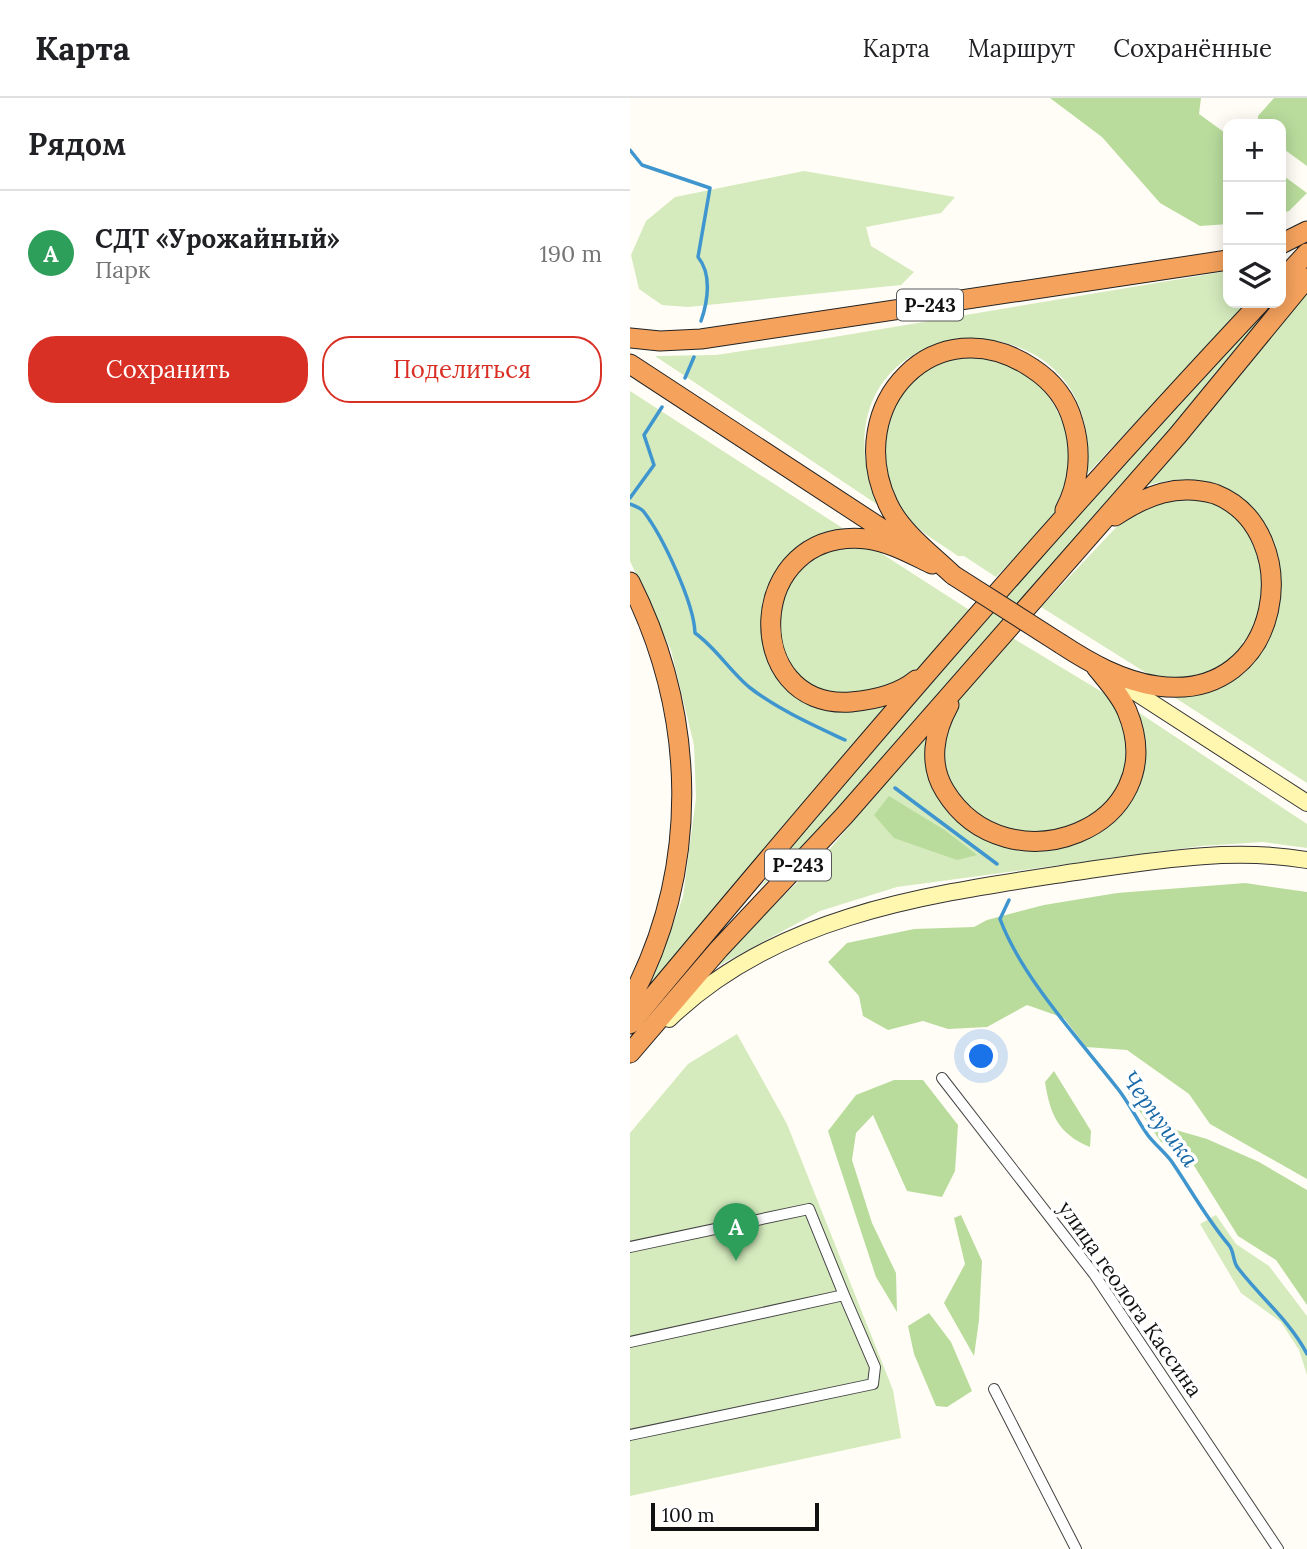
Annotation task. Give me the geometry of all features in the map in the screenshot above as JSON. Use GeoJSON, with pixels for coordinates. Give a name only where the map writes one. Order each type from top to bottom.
{"type":"FeatureCollection","features":[{"type":"Feature","properties":{"kind":"highway"},"geometry":{"type":"LineString","coordinates":[[1286,242],[1307,231]]}},
{"type":"Feature","properties":{"kind":"highway"},"geometry":{"type":"LineString","coordinates":[[1286,276],[1307,253]]}},
{"type":"Feature","properties":{"kind":"highway","name":"Р-243"},"geometry":{"type":"LineString","coordinates":[[630,338],[660,341],[701,339],[1223,261]]}},
{"type":"Feature","properties":{"kind":"highway","name":"Р-243"},"geometry":{"type":"LineString","coordinates":[[630,1056],[719,949],[844,816],[1178,435],[1307,278]]}},
{"type":"Feature","properties":{"kind":"highway","name":"Р-243"},"geometry":{"type":"LineString","coordinates":[[630,1024],[936,664],[1152,418],[1255,308]]}},
{"type":"Feature","properties":{"kind":"highway","name":"Р-243"},"geometry":{"type":"LineString","coordinates":[[953,575],[898,520],[888,505],[877,471],[875,446],[879,415],[899,380],[926,360],[962,349],[997,351],[1024,363],[1053,385],[1071,414],[1078,448],[1072,492],[1052,534]]}},
{"type":"Feature","properties":{"kind":"highway","name":"Р-243"},"geometry":{"type":"LineString","coordinates":[[630,364],[1095,667],[1144,684],[1191,686],[1228,674],[1253,656],[1272,632],[1281,601],[1280,575],[1272,543],[1246,510],[1227,498],[1193,489],[1166,491],[1139,500],[1112,518],[1080,546]]}},
{"type":"Feature","properties":{"kind":"highway","name":"Р-243"},"geometry":{"type":"LineString","coordinates":[[936,664],[911,684],[890,694],[852,702],[822,699],[792,681],[778,660],[769,631],[771,606],[778,584],[788,568],[807,552],[839,541],[881,542],[953,575]]}},
{"type":"Feature","properties":{"kind":"highway"},"geometry":{"type":"LineString","coordinates":[[630,582],[667,673],[680,736],[683,802],[670,896],[648,962],[630,1000]]}},
{"type":"Feature","properties":{"kind":"highway","name":"Р-243"},"geometry":{"type":"LineString","coordinates":[[966,676],[940,721],[936,736],[935,764],[940,784],[960,811],[989,833],[1009,839],[1043,841],[1073,836],[1106,818],[1118,805],[1129,783],[1135,759],[1131,722],[1118,695],[1095,667]]}},
{"type":"Feature","properties":{"kind":"main road","name":"Р-243"},"geometry":{"type":"LineString","coordinates":[[1095,667],[1307,803]]}},
{"type":"Feature","properties":{"kind":"main road","name":"Р-243"},"geometry":{"type":"LineString","coordinates":[[630,1056],[686,1003],[722,976],[803,934],[861,912],[937,894],[1200,855],[1262,854],[1307,859]]}},
{"type":"Feature","properties":{"kind":"street","name":"улица геолога Кассина"},"geometry":{"type":"LineString","coordinates":[[942,1078],[1094,1274],[1278,1549]]}},
{"type":"Feature","properties":{"kind":"street"},"geometry":{"type":"LineString","coordinates":[[630,1247],[809,1209],[875,1367],[873,1384],[630,1435]]}},
{"type":"Feature","properties":{"kind":"street"},"geometry":{"type":"LineString","coordinates":[[630,1342],[844,1295]]}},
{"type":"Feature","properties":{"kind":"street"},"geometry":{"type":"LineString","coordinates":[[994,1389],[1076,1549]]}},
{"type":"Feature","properties":{"kind":"green space"},"geometry":{"type":"Polygon","coordinates":[[[1050,98],[1201,98],[1199,114],[1223,131],[1223,224],[1200,226],[1160,203],[1102,137],[1050,98]]]}},
{"type":"Feature","properties":{"kind":"green space"},"geometry":{"type":"Polygon","coordinates":[[[1274,98],[1307,98],[1307,166],[1286,151],[1286,119],[1258,119],[1274,98]]]}},
{"type":"Feature","properties":{"kind":"green space"},"geometry":{"type":"Polygon","coordinates":[[[804,171],[955,197],[941,213],[866,227],[871,246],[914,272],[901,285],[688,307],[662,305],[639,289],[631,255],[646,221],[675,197],[804,171]]]}},
{"type":"Feature","properties":{"kind":"green space"},"geometry":{"type":"Polygon","coordinates":[[[1286,178],[1307,193],[1286,212],[1286,178]]]}},
{"type":"Feature","properties":{"kind":"green space"},"geometry":{"type":"Polygon","coordinates":[[[1223,272],[1223,308],[1243,308],[1087,474],[1084,421],[1065,382],[1035,355],[998,341],[958,340],[921,351],[890,374],[869,410],[865,457],[881,507],[655,356],[716,355],[1223,272]]]}},
{"type":"Feature","properties":{"kind":"green space"},"geometry":{"type":"Polygon","coordinates":[[[1307,288],[1307,783],[1174,697],[1218,687],[1248,659],[1266,619],[1270,575],[1260,532],[1237,499],[1198,481],[1145,486],[1307,288]]]}},
{"type":"Feature","properties":{"kind":"green space"},"geometry":{"type":"Polygon","coordinates":[[[1266,312],[1200,398],[814,837],[758,890],[856,764],[1193,384],[1266,312]]]}},
{"type":"Feature","properties":{"kind":"green space"},"geometry":{"type":"Polygon","coordinates":[[[970,356],[1007,364],[1024,373],[1039,386],[1060,418],[1069,455],[1069,475],[1061,505],[1045,527],[996,577],[964,556],[958,556],[912,522],[899,508],[890,492],[885,474],[885,435],[898,399],[910,384],[929,369],[970,356]]]}},
{"type":"Feature","properties":{"kind":"green space"},"geometry":{"type":"Polygon","coordinates":[[[630,391],[844,529],[802,548],[782,565],[768,589],[761,616],[763,639],[791,690],[901,694],[651,984],[683,897],[696,798],[694,745],[671,650],[630,561],[630,391]]]}},
{"type":"Feature","properties":{"kind":"green space"},"geometry":{"type":"Polygon","coordinates":[[[1188,498],[1225,508],[1246,524],[1273,583],[1248,638],[1242,642],[1247,648],[1200,674],[1162,677],[1148,674],[1041,607],[1123,520],[1155,503],[1188,498]]]}},
{"type":"Feature","properties":{"kind":"green space"},"geometry":{"type":"Polygon","coordinates":[[[873,548],[974,613],[921,669],[878,691],[832,696],[796,676],[777,639],[787,579],[827,550],[873,548]]]}},
{"type":"Feature","properties":{"kind":"green space"},"geometry":{"type":"Polygon","coordinates":[[[1011,637],[1107,695],[1117,704],[1128,731],[1125,775],[1097,816],[1047,835],[994,828],[981,821],[945,776],[942,747],[954,706],[964,690],[1011,637]]]}},
{"type":"Feature","properties":{"kind":"green space"},"geometry":{"type":"Polygon","coordinates":[[[1135,710],[1307,824],[1307,848],[1263,842],[1201,846],[897,887],[820,911],[707,972],[824,856],[932,728],[929,749],[967,827],[1009,846],[1114,818],[1135,710]]]}},
{"type":"Feature","properties":{"kind":"green space"},"geometry":{"type":"Polygon","coordinates":[[[889,796],[946,831],[977,855],[957,860],[894,838],[874,815],[889,796]]]}},
{"type":"Feature","properties":{"kind":"green space"},"geometry":{"type":"Polygon","coordinates":[[[1245,883],[1307,892],[1307,1179],[1210,1124],[1189,1094],[1127,1050],[1086,1047],[1064,1018],[1027,1005],[987,1027],[948,1029],[923,1021],[888,1030],[863,1016],[859,996],[828,962],[847,943],[914,929],[974,927],[987,920],[1044,905],[1117,893],[1245,883]]]}},
{"type":"Feature","properties":{"kind":"green space"},"geometry":{"type":"Polygon","coordinates":[[[737,1034],[787,1124],[893,1390],[901,1438],[630,1496],[630,1133],[688,1064],[737,1034]]]}},
{"type":"Feature","properties":{"kind":"green space"},"geometry":{"type":"Polygon","coordinates":[[[1054,1071],[1091,1131],[1090,1147],[1070,1136],[1057,1122],[1045,1082],[1054,1071]]]}},
{"type":"Feature","properties":{"kind":"green space"},"geometry":{"type":"Polygon","coordinates":[[[894,1080],[923,1080],[958,1125],[955,1171],[942,1197],[907,1191],[873,1115],[856,1133],[852,1160],[872,1223],[896,1273],[897,1312],[876,1277],[828,1131],[856,1095],[894,1080]]]}},
{"type":"Feature","properties":{"kind":"green space"},"geometry":{"type":"Polygon","coordinates":[[[1139,1082],[1176,1130],[1207,1139],[1259,1162],[1307,1190],[1307,1305],[1276,1260],[1238,1236],[1188,1156],[1161,1142],[1128,1094],[1139,1082]]]}},
{"type":"Feature","properties":{"kind":"green space"},"geometry":{"type":"Polygon","coordinates":[[[961,1215],[982,1261],[974,1356],[944,1303],[965,1264],[954,1218],[961,1215]]]}},
{"type":"Feature","properties":{"kind":"green space"},"geometry":{"type":"Polygon","coordinates":[[[1216,1215],[1236,1244],[1269,1266],[1307,1316],[1307,1375],[1299,1350],[1281,1322],[1241,1293],[1200,1224],[1216,1215]]]}},
{"type":"Feature","properties":{"kind":"green space"},"geometry":{"type":"Polygon","coordinates":[[[929,1313],[951,1342],[972,1391],[947,1407],[936,1406],[914,1354],[908,1326],[929,1313]]]}},
{"type":"Feature","properties":{"kind":"waterway"},"geometry":{"type":"LineString","coordinates":[[630,150],[642,165],[710,188],[698,257],[707,279],[701,321]]}},
{"type":"Feature","properties":{"kind":"waterway"},"geometry":{"type":"LineString","coordinates":[[685,378],[694,357]]}},
{"type":"Feature","properties":{"kind":"waterway"},"geometry":{"type":"LineString","coordinates":[[630,498],[654,465],[644,435],[662,407]]}},
{"type":"Feature","properties":{"kind":"waterway"},"geometry":{"type":"LineString","coordinates":[[630,504],[644,512],[668,553],[689,605],[695,633],[760,695],[845,740]]}},
{"type":"Feature","properties":{"kind":"waterway"},"geometry":{"type":"LineString","coordinates":[[895,788],[997,864]]}},
{"type":"Feature","properties":{"kind":"waterway","name":"Чернушка"},"geometry":{"type":"LineString","coordinates":[[1009,900],[1000,919],[1037,986],[1118,1089],[1150,1138],[1172,1162],[1230,1247],[1238,1268],[1283,1320],[1307,1354]]}},
{"type":"Feature","properties":{"kind":"place","name":"СДТ «Урожайный»"},"geometry":{"type":"Point","coordinates":[736,1261]}}]}
